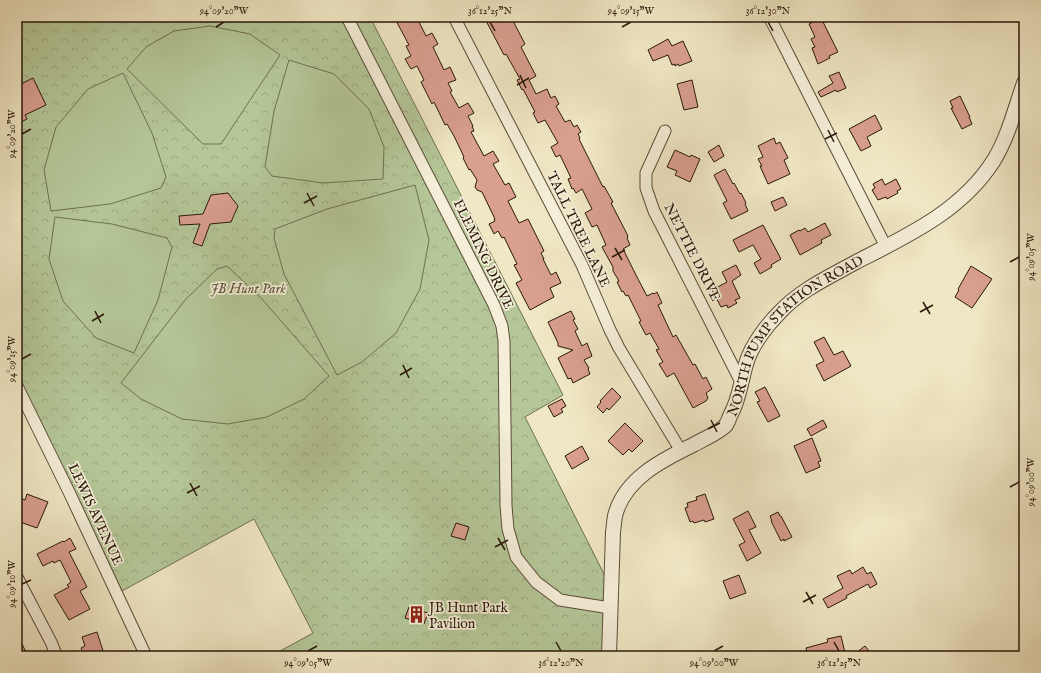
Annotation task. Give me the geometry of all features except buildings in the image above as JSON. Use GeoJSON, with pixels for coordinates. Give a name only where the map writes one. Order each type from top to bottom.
{"type":"FeatureCollection","features":[{"type":"Feature","properties":{"kind":"street","name":"FLEMING DRIVE"},"geometry":{"type":"LineString","coordinates":[[347,17],[494,306],[502,326],[504,341],[506,506],[508,529],[516,557],[536,582],[560,600],[610,608]]}},
{"type":"Feature","properties":{"kind":"street","name":"TALL TREE LANE"},"geometry":{"type":"LineString","coordinates":[[454,17],[582,265],[619,348],[681,451]]}},
{"type":"Feature","properties":{"kind":"street"},"geometry":{"type":"LineString","coordinates":[[769,17],[886,247]]}},
{"type":"Feature","properties":{"kind":"street","name":"NORTH PUMP STATION ROAD"},"geometry":{"type":"LineString","coordinates":[[609,656],[613,532],[615,515],[624,496],[638,478],[655,465],[708,437],[726,425],[735,407],[747,359],[761,334],[779,312],[797,296],[821,281],[918,230],[947,210],[974,187],[994,160],[1006,136],[1024,83]]}},
{"type":"Feature","properties":{"kind":"street","name":"NETTIE DRIVE"},"geometry":{"type":"LineString","coordinates":[[665,132],[646,173],[646,188],[654,211],[741,382]]}},
{"type":"Feature","properties":{"kind":"street","name":"LEWIS AVENUE"},"geometry":{"type":"LineString","coordinates":[[17,386],[69,492],[146,656]]}},
{"type":"Feature","properties":{"kind":"street"},"geometry":{"type":"LineString","coordinates":[[17,577],[51,642],[55,656]]}},
{"type":"Feature","properties":{"kind":"green space","name":"JB Hunt Park"},"geometry":{"type":"Polygon","coordinates":[[[17,17],[370,17],[563,395],[525,417],[611,588],[609,656],[271,656],[313,633],[254,519],[122,591],[32,406],[17,414],[17,17]]]}},
{"type":"Feature","properties":{"kind":"green space"},"geometry":{"type":"Polygon","coordinates":[[[210,26],[250,34],[280,55],[221,144],[203,144],[127,69],[146,47],[174,31],[210,26]]]}},
{"type":"Feature","properties":{"kind":"green space"},"geometry":{"type":"Polygon","coordinates":[[[289,60],[334,74],[369,109],[384,147],[383,179],[323,183],[272,176],[265,167],[274,111],[289,60]]]}},
{"type":"Feature","properties":{"kind":"green space"},"geometry":{"type":"Polygon","coordinates":[[[123,73],[152,133],[166,177],[161,188],[110,204],[51,211],[44,170],[56,127],[88,89],[123,73]]]}},
{"type":"Feature","properties":{"kind":"green space"},"geometry":{"type":"Polygon","coordinates":[[[415,185],[429,240],[420,289],[396,333],[362,362],[337,375],[284,274],[274,238],[275,229],[327,209],[415,185]]]}},
{"type":"Feature","properties":{"kind":"green space"},"geometry":{"type":"Polygon","coordinates":[[[55,217],[112,224],[167,238],[172,247],[158,300],[134,353],[96,338],[63,301],[49,259],[55,217]]]}},
{"type":"Feature","properties":{"kind":"green space"},"geometry":{"type":"Polygon","coordinates":[[[227,266],[262,299],[329,376],[304,399],[267,417],[228,424],[182,419],[141,399],[121,383],[185,300],[217,269],[227,266]]]}},
{"type":"Feature","properties":{"kind":"place","name":"JB Hunt Park Pavilion"},"geometry":{"type":"Point","coordinates":[416,615]}}]}
